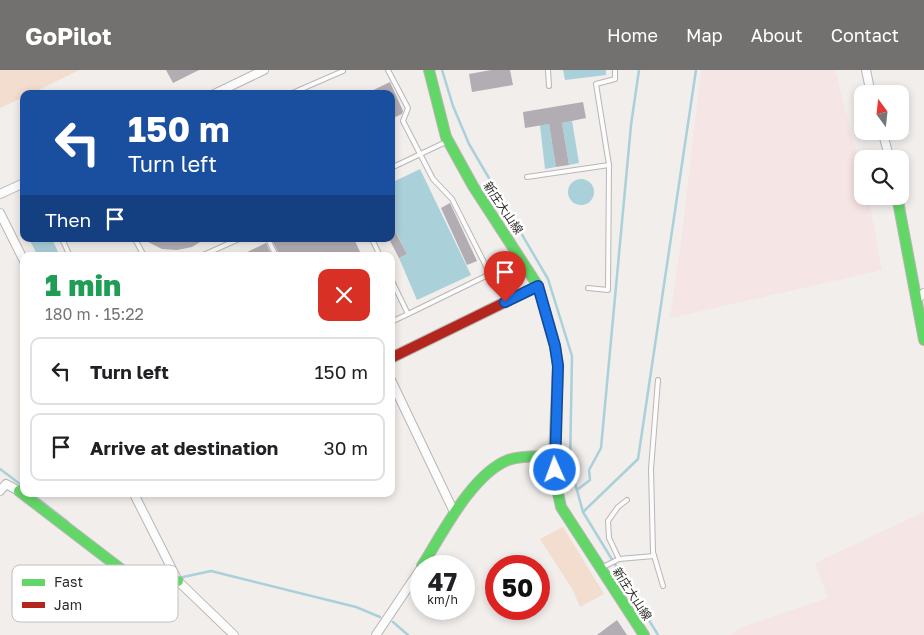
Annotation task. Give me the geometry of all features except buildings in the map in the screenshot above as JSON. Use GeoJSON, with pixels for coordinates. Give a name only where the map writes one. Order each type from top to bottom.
{"type":"FeatureCollection","features":[{"type":"Feature","properties":{"kind":"street"},"geometry":{"type":"LineString","coordinates":[[222,90],[264,70]]}},
{"type":"Feature","properties":{"kind":"street","name":"新庄大山線"},"geometry":{"type":"LineString","coordinates":[[429,70],[449,141],[473,186],[538,286],[555,346],[558,366],[554,456],[556,484],[562,506],[644,635]]}},
{"type":"Feature","properties":{"kind":"street"},"geometry":{"type":"LineString","coordinates":[[866,70],[869,85]]}},
{"type":"Feature","properties":{"kind":"street"},"geometry":{"type":"LineString","coordinates":[[0,194],[20,185]]}},
{"type":"Feature","properties":{"kind":"street"},"geometry":{"type":"LineString","coordinates":[[899,205],[924,340]]}},
{"type":"Feature","properties":{"kind":"street"},"geometry":{"type":"LineString","coordinates":[[0,213],[20,253]]}},
{"type":"Feature","properties":{"kind":"street"},"geometry":{"type":"LineString","coordinates":[[395,356],[538,286]]}},
{"type":"Feature","properties":{"kind":"street"},"geometry":{"type":"LineString","coordinates":[[916,301],[924,293]]}},
{"type":"Feature","properties":{"kind":"street"},"geometry":{"type":"LineString","coordinates":[[395,388],[455,514]]}},
{"type":"Feature","properties":{"kind":"street"},"geometry":{"type":"LineString","coordinates":[[429,555],[455,514],[484,476],[508,460],[554,456]]}},
{"type":"Feature","properties":{"kind":"street"},"geometry":{"type":"LineString","coordinates":[[0,491],[6,484],[20,490]]}},
{"type":"Feature","properties":{"kind":"street"},"geometry":{"type":"LineString","coordinates":[[30,497],[116,565]]}},
{"type":"Feature","properties":{"kind":"street"},"geometry":{"type":"LineString","coordinates":[[136,497],[170,565]]}},
{"type":"Feature","properties":{"kind":"street"},"geometry":{"type":"LineString","coordinates":[[178,581],[234,635]]}},
{"type":"Feature","properties":{"kind":"street"},"geometry":{"type":"LineString","coordinates":[[376,635],[410,585]]}},
{"type":"Feature","properties":{"kind":"lane"},"geometry":{"type":"LineString","coordinates":[[388,70],[408,108],[403,121],[433,179],[452,199],[490,274],[395,320]]}},
{"type":"Feature","properties":{"kind":"lane"},"geometry":{"type":"LineString","coordinates":[[548,70],[550,86]]}},
{"type":"Feature","properties":{"kind":"lane"},"geometry":{"type":"LineString","coordinates":[[588,288],[608,290],[609,164],[596,84],[615,79],[614,70]]}},
{"type":"Feature","properties":{"kind":"lane"},"geometry":{"type":"LineString","coordinates":[[299,90],[343,71]]}},
{"type":"Feature","properties":{"kind":"lane"},"geometry":{"type":"LineString","coordinates":[[395,166],[449,141]]}},
{"type":"Feature","properties":{"kind":"lane"},"geometry":{"type":"LineString","coordinates":[[527,177],[609,164]]}},
{"type":"Feature","properties":{"kind":"lane"},"geometry":{"type":"LineString","coordinates":[[211,252],[233,242]]}},
{"type":"Feature","properties":{"kind":"lane"},"geometry":{"type":"LineString","coordinates":[[395,287],[408,314]]}},
{"type":"Feature","properties":{"kind":"lane"},"geometry":{"type":"LineString","coordinates":[[658,380],[651,468],[654,556],[663,586]]}},
{"type":"Feature","properties":{"kind":"lane"},"geometry":{"type":"LineString","coordinates":[[619,559],[609,538],[608,521],[618,506],[627,500]]}},
{"type":"Feature","properties":{"kind":"lane"},"geometry":{"type":"LineString","coordinates":[[600,568],[619,559],[654,556]]}},
{"type":"Feature","properties":{"kind":"shaded area"},"geometry":{"type":"Polygon","coordinates":[[[0,70],[79,70],[38,90],[20,90],[20,99],[0,108],[0,70]]]}},
{"type":"Feature","properties":{"kind":"shaded area"},"geometry":{"type":"Polygon","coordinates":[[[701,70],[835,70],[856,150],[854,150],[854,205],[870,205],[882,270],[670,318],[681,243],[701,70]]]}},
{"type":"Feature","properties":{"kind":"shaded area"},"geometry":{"type":"Polygon","coordinates":[[[924,512],[924,635],[730,635],[742,627],[828,598],[815,563],[924,512]]]}},
{"type":"Feature","properties":{"kind":"shaded area"},"geometry":{"type":"Polygon","coordinates":[[[563,527],[604,594],[580,607],[573,590],[540,539],[563,527]]]}},
{"type":"Feature","properties":{"kind":"water"},"geometry":{"type":"Polygon","coordinates":[[[563,70],[606,70],[606,75],[565,80],[563,70]]]}},
{"type":"Feature","properties":{"kind":"water"},"geometry":{"type":"Polygon","coordinates":[[[572,121],[579,163],[569,165],[562,123],[572,121]]]}},
{"type":"Feature","properties":{"kind":"water"},"geometry":{"type":"Polygon","coordinates":[[[549,124],[556,167],[545,169],[540,125],[549,124]]]}},
{"type":"Feature","properties":{"kind":"water"},"geometry":{"type":"Polygon","coordinates":[[[420,169],[471,275],[417,300],[399,258],[407,254],[397,234],[395,235],[395,181],[420,169]]]}},
{"type":"Feature","properties":{"kind":"water"},"geometry":{"type":"Polygon","coordinates":[[[581,179],[590,183],[594,192],[590,201],[581,205],[572,201],[568,192],[572,183],[581,179]]]}},
{"type":"Feature","properties":{"kind":"water"},"geometry":{"type":"Polygon","coordinates":[[[31,242],[53,242],[58,252],[36,252],[31,242]]]}},
{"type":"Feature","properties":{"kind":"waterway"},"geometry":{"type":"LineString","coordinates":[[442,70],[453,106],[469,144],[548,279],[572,356],[570,465],[583,512],[658,635]]}},
{"type":"Feature","properties":{"kind":"waterway"},"geometry":{"type":"LineString","coordinates":[[577,490],[590,480],[589,470],[601,448],[631,125],[639,70]]}},
{"type":"Feature","properties":{"kind":"waterway"},"geometry":{"type":"LineString","coordinates":[[583,512],[638,459],[696,70]]}},
{"type":"Feature","properties":{"kind":"waterway"},"geometry":{"type":"LineString","coordinates":[[0,469],[20,484]]}},
{"type":"Feature","properties":{"kind":"waterway"},"geometry":{"type":"LineString","coordinates":[[36,497],[68,522]]}},
{"type":"Feature","properties":{"kind":"waterway"},"geometry":{"type":"LineString","coordinates":[[183,577],[211,571],[356,607],[380,617]]}},
{"type":"Feature","properties":{"kind":"waterway"},"geometry":{"type":"LineString","coordinates":[[393,622],[408,635]]}},
{"type":"Feature","properties":{"kind":"traffic: fast"},"geometry":{"type":"LineString","coordinates":[[429,70],[446,137],[473,186],[538,286],[555,346],[558,366],[554,456],[556,484],[561,507],[644,635]]}},
{"type":"Feature","properties":{"kind":"traffic: fast"},"geometry":{"type":"LineString","coordinates":[[899,205],[924,340]]}},
{"type":"Feature","properties":{"kind":"traffic: fast"},"geometry":{"type":"LineString","coordinates":[[429,555],[470,491],[495,467],[513,458],[554,456]]}},
{"type":"Feature","properties":{"kind":"traffic: fast"},"geometry":{"type":"LineString","coordinates":[[27,497],[116,565]]}},
{"type":"Feature","properties":{"kind":"traffic: jam"},"geometry":{"type":"LineString","coordinates":[[395,356],[538,286]]}},
{"type":"Feature","properties":{"kind":"route"},"geometry":{"type":"LineString","coordinates":[[505,302],[538,286],[555,346],[558,366],[555,470]]}}]}
